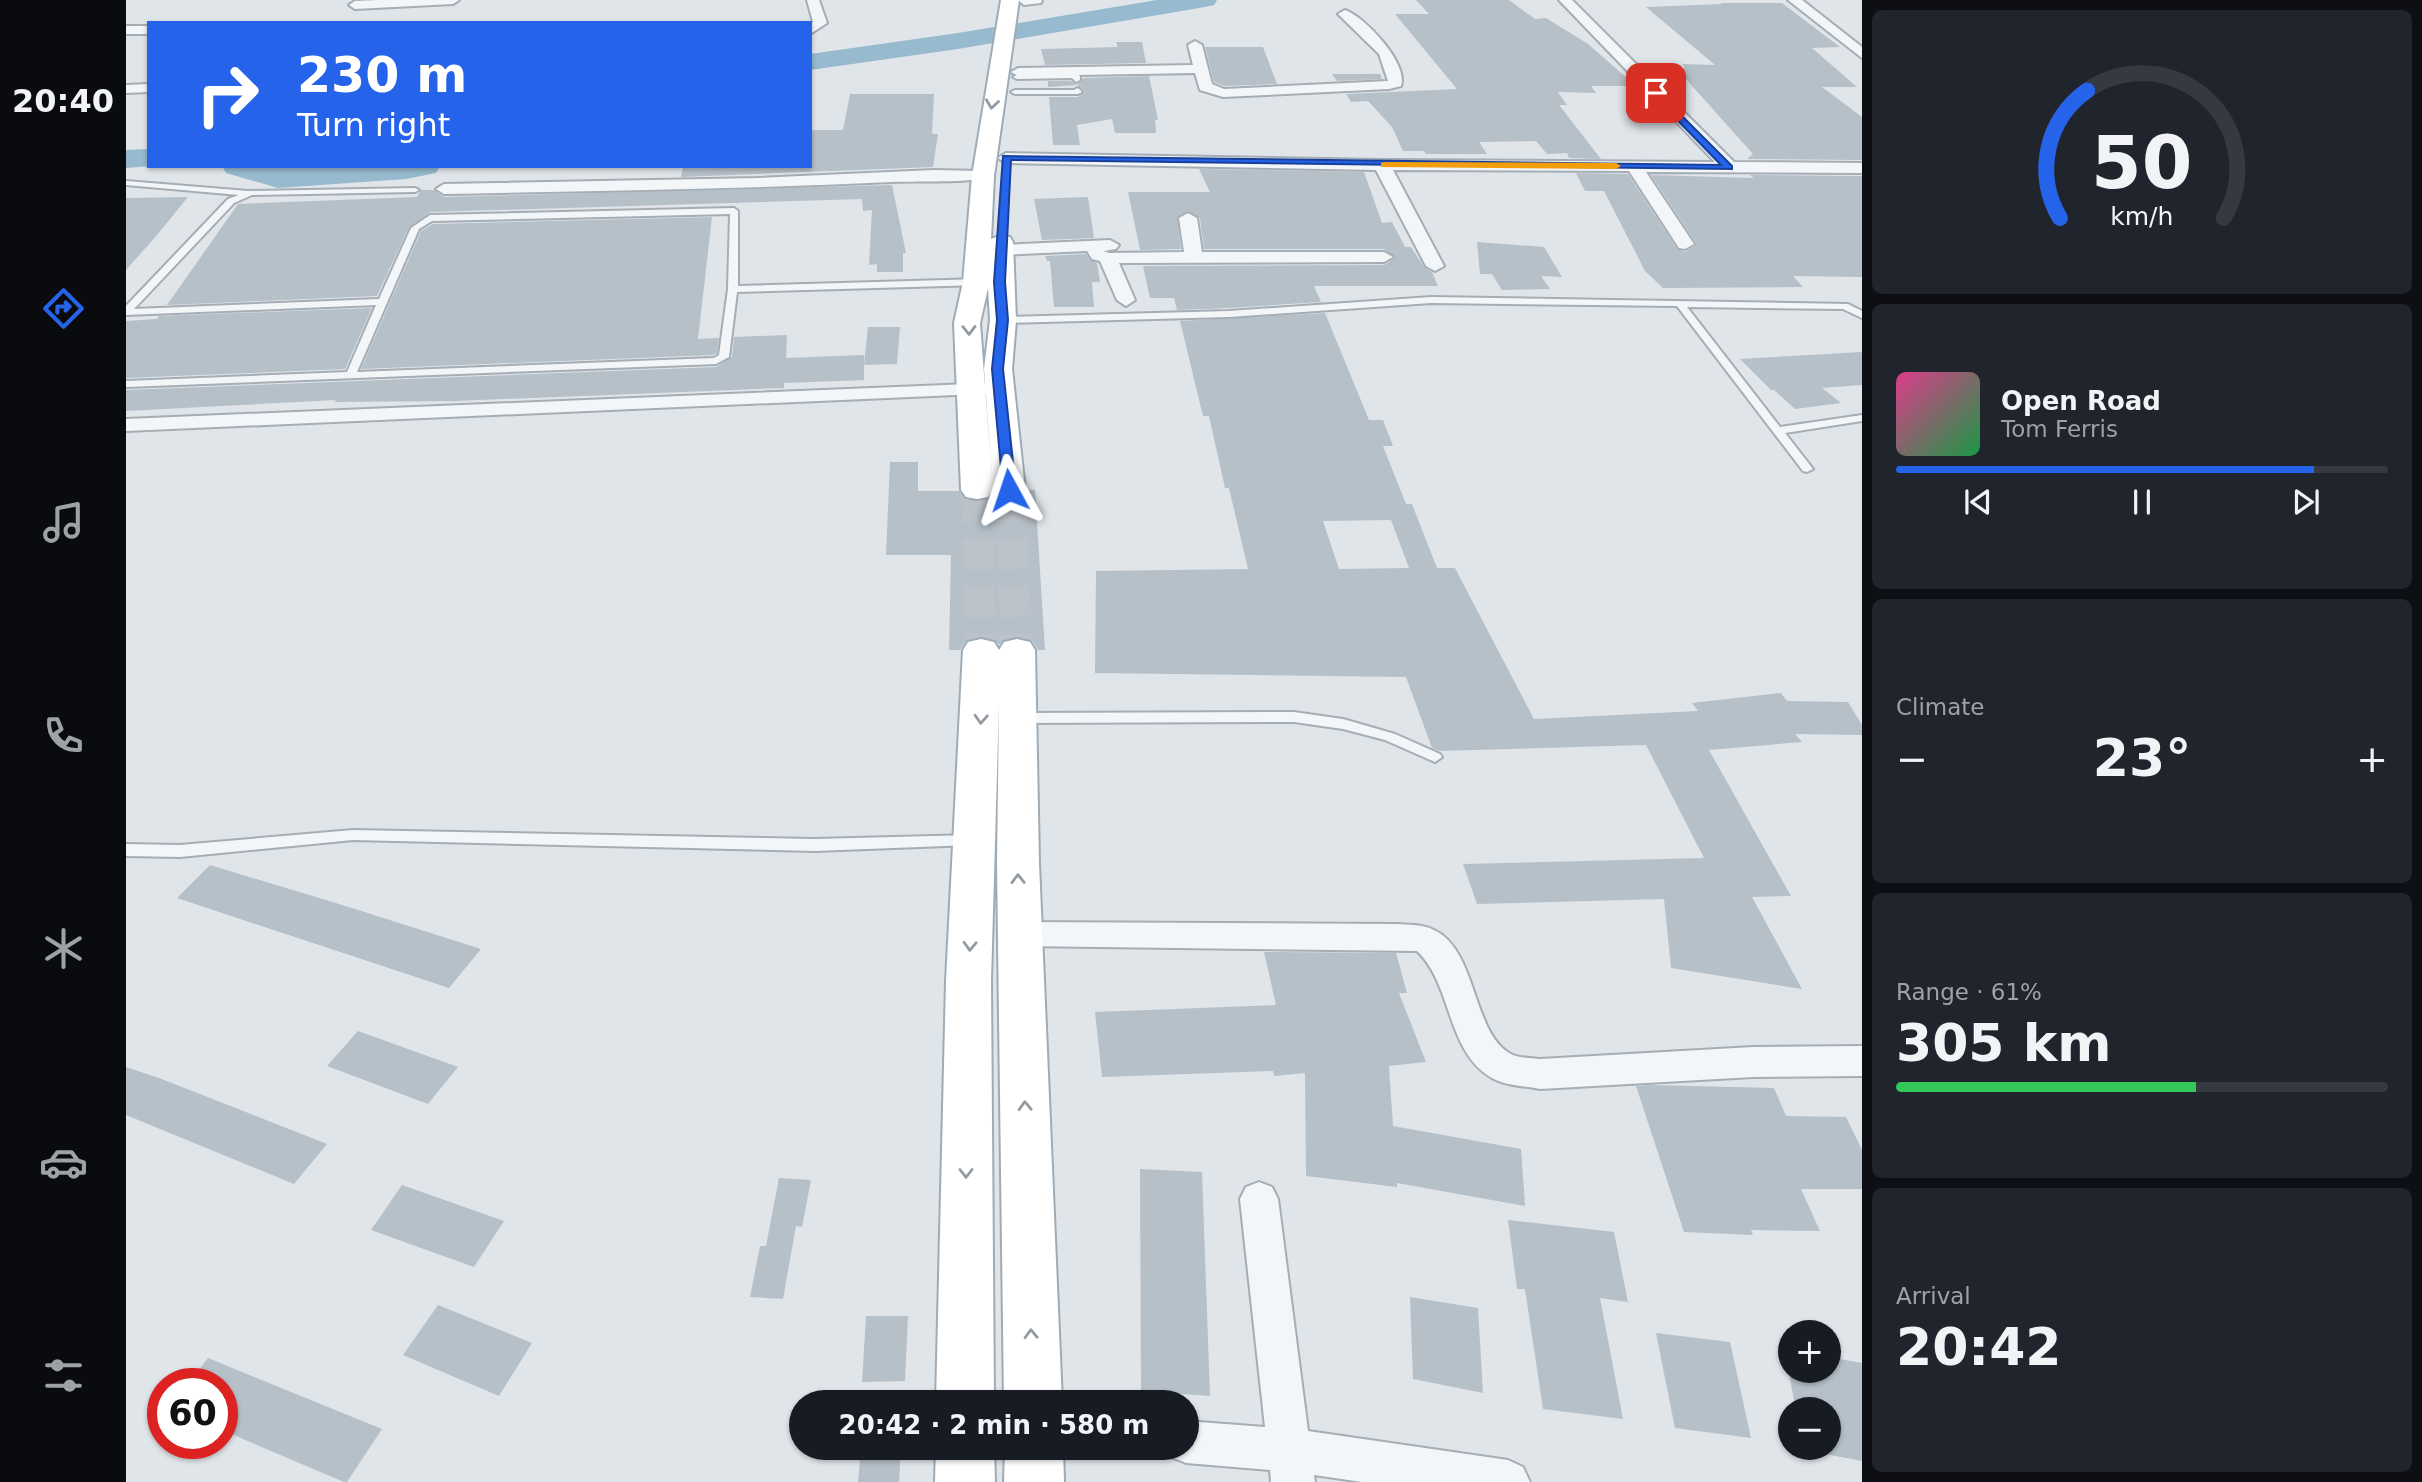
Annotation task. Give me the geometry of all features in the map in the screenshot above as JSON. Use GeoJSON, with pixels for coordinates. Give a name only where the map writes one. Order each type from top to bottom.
{"type":"FeatureCollection","features":[{"type":"Feature","properties":{"kind":"main road"},"geometry":{"type":"LineString","coordinates":[[977,490],[967,323],[1001,250],[1006,158],[1017,80],[1010,0]]}},
{"type":"Feature","properties":{"kind":"main road"},"geometry":{"type":"LineString","coordinates":[[1009,490],[998,369],[1003,320],[988,282],[983,176],[1014,31],[1025,0]]}},
{"type":"Feature","properties":{"kind":"main road"},"geometry":{"type":"LineString","coordinates":[[965,1390],[967,1078],[973,840],[982,710],[999,650],[1019,718],[1017,883],[1021,934],[1032,1390]]}},
{"type":"Feature","properties":{"kind":"main road"},"geometry":{"type":"LineString","coordinates":[[965,1460],[965,1482]]}},
{"type":"Feature","properties":{"kind":"main road"},"geometry":{"type":"LineString","coordinates":[[1034,1460],[1034,1482]]}},
{"type":"Feature","properties":{"kind":"street"},"geometry":{"type":"LineString","coordinates":[[355,6],[453,0]]}},
{"type":"Feature","properties":{"kind":"street"},"geometry":{"type":"LineString","coordinates":[[812,29],[820,23],[813,0]]}},
{"type":"Feature","properties":{"kind":"street"},"geometry":{"type":"LineString","coordinates":[[1025,0],[1036,0]]}},
{"type":"Feature","properties":{"kind":"street"},"geometry":{"type":"LineString","coordinates":[[1565,0],[1729,167]]}},
{"type":"Feature","properties":{"kind":"street"},"geometry":{"type":"LineString","coordinates":[[1794,0],[1862,54]]}},
{"type":"Feature","properties":{"kind":"street"},"geometry":{"type":"LineString","coordinates":[[1195,45],[1205,87],[1223,93],[1389,86],[1395,83],[1385,55],[1369,34],[1345,14]]}},
{"type":"Feature","properties":{"kind":"street"},"geometry":{"type":"LineString","coordinates":[[126,30],[147,30]]}},
{"type":"Feature","properties":{"kind":"street"},"geometry":{"type":"LineString","coordinates":[[1017,80],[1199,69]]}},
{"type":"Feature","properties":{"kind":"street"},"geometry":{"type":"LineString","coordinates":[[126,89],[147,88]]}},
{"type":"Feature","properties":{"kind":"street"},"geometry":{"type":"LineString","coordinates":[[1006,158],[1382,165],[1862,168]]}},
{"type":"Feature","properties":{"kind":"street"},"geometry":{"type":"LineString","coordinates":[[1382,165],[1435,266]]}},
{"type":"Feature","properties":{"kind":"street"},"geometry":{"type":"LineString","coordinates":[[1634,166],[1685,244]]}},
{"type":"Feature","properties":{"kind":"street"},"geometry":{"type":"LineString","coordinates":[[444,189],[719,184],[934,175],[983,176]]}},
{"type":"Feature","properties":{"kind":"street"},"geometry":{"type":"LineString","coordinates":[[1188,218],[1194,251]]}},
{"type":"Feature","properties":{"kind":"street"},"geometry":{"type":"LineString","coordinates":[[1001,250],[1093,245],[1384,257]]}},
{"type":"Feature","properties":{"kind":"street"},"geometry":{"type":"LineString","coordinates":[[1093,245],[1098,255],[1108,258],[1194,251]]}},
{"type":"Feature","properties":{"kind":"street"},"geometry":{"type":"LineString","coordinates":[[1108,258],[1126,300]]}},
{"type":"Feature","properties":{"kind":"street"},"geometry":{"type":"LineString","coordinates":[[126,425],[1000,389]]}},
{"type":"Feature","properties":{"kind":"street"},"geometry":{"type":"LineString","coordinates":[[1021,934],[1396,936],[1424,939],[1443,956],[1482,1051],[1505,1068],[1540,1074],[1803,1060],[1862,1061]]}},
{"type":"Feature","properties":{"kind":"street"},"geometry":{"type":"LineString","coordinates":[[1259,1199],[1291,1466]]}},
{"type":"Feature","properties":{"kind":"street"},"geometry":{"type":"LineString","coordinates":[[1199,1445],[1291,1466],[1508,1482]]}},
{"type":"Feature","properties":{"kind":"lane"},"geometry":{"type":"LineString","coordinates":[[1017,80],[1076,76],[1076,80]]}},
{"type":"Feature","properties":{"kind":"lane"},"geometry":{"type":"LineString","coordinates":[[1017,80],[1078,90]]}},
{"type":"Feature","properties":{"kind":"lane"},"geometry":{"type":"LineString","coordinates":[[126,183],[251,193],[415,190]]}},
{"type":"Feature","properties":{"kind":"lane"},"geometry":{"type":"LineString","coordinates":[[126,312],[231,201],[251,193]]}},
{"type":"Feature","properties":{"kind":"lane"},"geometry":{"type":"LineString","coordinates":[[126,384],[716,361],[724,357],[733,289],[734,211],[430,218],[415,228],[351,374]]}},
{"type":"Feature","properties":{"kind":"lane"},"geometry":{"type":"LineString","coordinates":[[733,289],[988,282]]}},
{"type":"Feature","properties":{"kind":"lane"},"geometry":{"type":"LineString","coordinates":[[1003,320],[1229,313],[1431,300],[1845,306],[1862,315]]}},
{"type":"Feature","properties":{"kind":"lane"},"geometry":{"type":"LineString","coordinates":[[126,312],[381,302]]}},
{"type":"Feature","properties":{"kind":"lane"},"geometry":{"type":"LineString","coordinates":[[1679,303],[1807,469]]}},
{"type":"Feature","properties":{"kind":"lane"},"geometry":{"type":"LineString","coordinates":[[1778,431],[1862,418]]}},
{"type":"Feature","properties":{"kind":"lane"},"geometry":{"type":"LineString","coordinates":[[1019,718],[1294,717],[1343,724],[1391,737],[1435,757]]}},
{"type":"Feature","properties":{"kind":"lane"},"geometry":{"type":"LineString","coordinates":[[126,850],[180,851],[353,835],[815,845],[973,840]]}},
{"type":"Feature","properties":{"kind":"building"},"geometry":{"type":"Polygon","coordinates":[[[1416,0],[1509,0],[1535,19],[1546,18],[1588,44],[1636,86],[1591,86],[1596,93],[1558,92],[1567,105],[1559,105],[1601,159],[1569,158],[1567,153],[1547,154],[1536,141],[1479,142],[1487,154],[1426,154],[1424,151],[1403,151],[1392,127],[1368,101],[1351,102],[1346,94],[1457,89],[1395,14],[1429,14],[1416,0]]]}},
{"type":"Feature","properties":{"kind":"building"},"geometry":{"type":"Polygon","coordinates":[[[1720,3],[1782,3],[1840,47],[1812,48],[1857,87],[1822,87],[1862,117],[1862,160],[1747,159],[1753,154],[1676,68],[1685,68],[1682,64],[1715,65],[1646,7],[1722,4],[1720,3]]]}},
{"type":"Feature","properties":{"kind":"building"},"geometry":{"type":"Polygon","coordinates":[[[1116,42],[1142,42],[1146,63],[1045,65],[1041,49],[1118,47],[1116,42]]]}},
{"type":"Feature","properties":{"kind":"building"},"geometry":{"type":"Polygon","coordinates":[[[1205,47],[1263,47],[1277,84],[1224,86],[1214,82],[1205,47]]]}},
{"type":"Feature","properties":{"kind":"building"},"geometry":{"type":"Polygon","coordinates":[[[1332,74],[1380,74],[1382,79],[1337,81],[1332,74]]]}},
{"type":"Feature","properties":{"kind":"building"},"geometry":{"type":"Polygon","coordinates":[[[1149,76],[1158,120],[1155,120],[1156,133],[1115,133],[1112,119],[1077,125],[1080,145],[1053,145],[1049,97],[1078,97],[1085,92],[1078,85],[1048,87],[1048,81],[1071,81],[1076,85],[1083,78],[1149,76]]]}},
{"type":"Feature","properties":{"kind":"building"},"geometry":{"type":"Polygon","coordinates":[[[850,94],[934,94],[932,134],[938,134],[933,167],[681,177],[683,168],[812,168],[812,130],[843,130],[850,94]]]}},
{"type":"Feature","properties":{"kind":"building"},"geometry":{"type":"Polygon","coordinates":[[[1199,169],[1364,172],[1382,223],[1392,222],[1405,247],[1411,247],[1424,267],[1432,272],[1438,286],[1314,286],[1321,302],[1229,308],[1177,310],[1174,298],[1150,298],[1143,266],[1384,265],[1395,258],[1384,249],[1204,249],[1200,218],[1189,211],[1177,217],[1181,249],[1140,250],[1128,192],[1210,192],[1199,169]]]}},
{"type":"Feature","properties":{"kind":"building"},"geometry":{"type":"Polygon","coordinates":[[[1576,173],[1628,174],[1677,249],[1685,252],[1696,243],[1651,175],[1754,178],[1750,175],[1862,176],[1862,277],[1793,276],[1803,287],[1663,288],[1645,271],[1604,191],[1585,191],[1576,173]]]}},
{"type":"Feature","properties":{"kind":"building"},"geometry":{"type":"Polygon","coordinates":[[[892,185],[906,253],[903,253],[903,272],[877,272],[877,264],[869,265],[872,210],[863,211],[862,199],[430,212],[409,227],[377,296],[167,305],[238,204],[417,197],[421,190],[434,190],[444,197],[892,185]]]}},
{"type":"Feature","properties":{"kind":"building"},"geometry":{"type":"Polygon","coordinates":[[[188,197],[157,235],[126,270],[126,198],[188,197]]]}},
{"type":"Feature","properties":{"kind":"building"},"geometry":{"type":"Polygon","coordinates":[[[1088,197],[1094,238],[1042,240],[1034,199],[1088,197]]]}},
{"type":"Feature","properties":{"kind":"building"},"geometry":{"type":"Polygon","coordinates":[[[712,217],[698,339],[719,338],[717,353],[713,355],[361,369],[421,231],[433,224],[712,217]]]}},
{"type":"Feature","properties":{"kind":"building"},"geometry":{"type":"Polygon","coordinates":[[[1477,242],[1544,247],[1562,277],[1541,276],[1550,289],[1502,290],[1492,274],[1480,274],[1477,242]]]}},
{"type":"Feature","properties":{"kind":"building"},"geometry":{"type":"Polygon","coordinates":[[[1086,254],[1090,260],[1097,263],[1100,282],[1092,282],[1094,307],[1054,307],[1050,261],[1047,261],[1045,256],[1086,254]]]}},
{"type":"Feature","properties":{"kind":"building"},"geometry":{"type":"Polygon","coordinates":[[[372,308],[345,369],[126,378],[126,321],[157,319],[159,316],[372,308]]]}},
{"type":"Feature","properties":{"kind":"building"},"geometry":{"type":"Polygon","coordinates":[[[1325,313],[1369,420],[1383,420],[1393,446],[1383,446],[1406,504],[1412,504],[1437,568],[1455,568],[1534,719],[1698,711],[1692,703],[1781,693],[1787,701],[1848,702],[1862,725],[1862,735],[1795,734],[1802,742],[1709,750],[1791,896],[1752,897],[1802,989],[1671,968],[1664,899],[1477,904],[1463,864],[1704,858],[1646,745],[1440,751],[1432,748],[1406,677],[1095,673],[1096,571],[1248,569],[1229,488],[1225,488],[1209,416],[1203,416],[1180,321],[1325,313]],[[1391,520],[1323,521],[1339,569],[1409,568],[1391,520]]]}},
{"type":"Feature","properties":{"kind":"building"},"geometry":{"type":"Polygon","coordinates":[[[868,327],[900,327],[897,364],[864,365],[868,327]]]}},
{"type":"Feature","properties":{"kind":"building"},"geometry":{"type":"Polygon","coordinates":[[[787,335],[786,358],[864,355],[864,380],[784,383],[784,388],[455,401],[334,402],[336,400],[126,411],[126,390],[716,367],[732,357],[734,337],[787,335]]]}},
{"type":"Feature","properties":{"kind":"building"},"geometry":{"type":"Polygon","coordinates":[[[1862,352],[1862,385],[1822,388],[1841,403],[1795,409],[1740,359],[1862,352]]]}},
{"type":"Feature","properties":{"kind":"building"},"geometry":{"type":"Polygon","coordinates":[[[890,462],[918,462],[918,491],[959,491],[966,500],[988,500],[993,495],[998,500],[1009,502],[1022,499],[1028,490],[1035,490],[1045,650],[1038,650],[1031,639],[1018,636],[1003,639],[999,645],[995,639],[980,636],[967,639],[960,650],[949,650],[951,555],[886,555],[890,462]]]}},
{"type":"Feature","properties":{"kind":"building"},"geometry":{"type":"Polygon","coordinates":[[[210,865],[481,949],[449,988],[177,898],[210,865]]]}},
{"type":"Feature","properties":{"kind":"building"},"geometry":{"type":"Polygon","coordinates":[[[1264,952],[1396,953],[1407,993],[1399,993],[1426,1062],[1389,1066],[1393,1126],[1521,1149],[1525,1206],[1397,1183],[1397,1187],[1306,1176],[1305,1073],[1274,1076],[1273,1071],[1102,1077],[1095,1012],[1276,1005],[1264,952]]]}},
{"type":"Feature","properties":{"kind":"building"},"geometry":{"type":"Polygon","coordinates":[[[358,1031],[458,1067],[428,1104],[327,1066],[358,1031]]]}},
{"type":"Feature","properties":{"kind":"building"},"geometry":{"type":"Polygon","coordinates":[[[126,1067],[327,1144],[294,1184],[126,1115],[126,1067]]]}},
{"type":"Feature","properties":{"kind":"building"},"geometry":{"type":"Polygon","coordinates":[[[1636,1086],[1774,1088],[1786,1116],[1846,1117],[1862,1150],[1862,1189],[1801,1189],[1820,1231],[1751,1230],[1753,1235],[1684,1232],[1636,1086]]]}},
{"type":"Feature","properties":{"kind":"building"},"geometry":{"type":"Polygon","coordinates":[[[1140,1169],[1202,1172],[1210,1396],[1199,1395],[1199,1390],[1141,1390],[1140,1169]]]}},
{"type":"Feature","properties":{"kind":"building"},"geometry":{"type":"Polygon","coordinates":[[[779,1178],[811,1180],[802,1227],[796,1226],[783,1299],[750,1297],[760,1246],[766,1246],[779,1178]]]}},
{"type":"Feature","properties":{"kind":"building"},"geometry":{"type":"Polygon","coordinates":[[[402,1185],[504,1221],[474,1267],[371,1230],[402,1185]]]}},
{"type":"Feature","properties":{"kind":"building"},"geometry":{"type":"Polygon","coordinates":[[[1508,1220],[1614,1232],[1628,1302],[1600,1298],[1623,1419],[1543,1409],[1525,1289],[1517,1289],[1508,1220]]]}},
{"type":"Feature","properties":{"kind":"building"},"geometry":{"type":"Polygon","coordinates":[[[1410,1297],[1478,1308],[1483,1393],[1413,1379],[1410,1297]]]}},
{"type":"Feature","properties":{"kind":"building"},"geometry":{"type":"Polygon","coordinates":[[[438,1305],[532,1343],[499,1396],[403,1355],[438,1305]]]}},
{"type":"Feature","properties":{"kind":"building"},"geometry":{"type":"Polygon","coordinates":[[[866,1316],[908,1316],[905,1381],[862,1382],[866,1316]]]}},
{"type":"Feature","properties":{"kind":"building"},"geometry":{"type":"Polygon","coordinates":[[[1656,1333],[1730,1342],[1751,1438],[1675,1428],[1656,1333]]]}},
{"type":"Feature","properties":{"kind":"building"},"geometry":{"type":"Polygon","coordinates":[[[208,1358],[233,1368],[200,1368],[208,1358]]]}},
{"type":"Feature","properties":{"kind":"building"},"geometry":{"type":"Polygon","coordinates":[[[1841,1359],[1862,1363],[1862,1461],[1841,1457],[1841,1397],[1794,1397],[1791,1383],[1841,1383],[1841,1359]]]}},
{"type":"Feature","properties":{"kind":"building"},"geometry":{"type":"Polygon","coordinates":[[[238,1370],[382,1429],[347,1482],[238,1437],[238,1370]]]}},
{"type":"Feature","properties":{"kind":"building"},"geometry":{"type":"Polygon","coordinates":[[[860,1460],[900,1460],[899,1482],[858,1482],[860,1460]]]}},
{"type":"Feature","properties":{"kind":"waterway"},"geometry":{"type":"LineString","coordinates":[[812,62],[958,41],[1205,0]]}},
{"type":"Feature","properties":{"kind":"waterway"},"geometry":{"type":"LineString","coordinates":[[126,159],[147,158]]}},
{"type":"Feature","properties":{"kind":"waterway"},"geometry":{"type":"LineString","coordinates":[[244,168],[278,178],[416,168]]}},
{"type":"Feature","properties":{"kind":"tunnel"},"geometry":{"type":"LineString","coordinates":[[977,490],[981,650]]}},
{"type":"Feature","properties":{"kind":"tunnel"},"geometry":{"type":"LineString","coordinates":[[1009,490],[1017,650]]}},
{"type":"Feature","properties":{"kind":"slow traffic"},"geometry":{"type":"LineString","coordinates":[[1384,165],[1616,166]]}},
{"type":"Feature","properties":{"kind":"route"},"geometry":{"type":"LineString","coordinates":[[1009,490],[998,369],[1003,320],[1000,282],[1006,158],[1382,165],[1729,167],[1656,93]]}}]}
